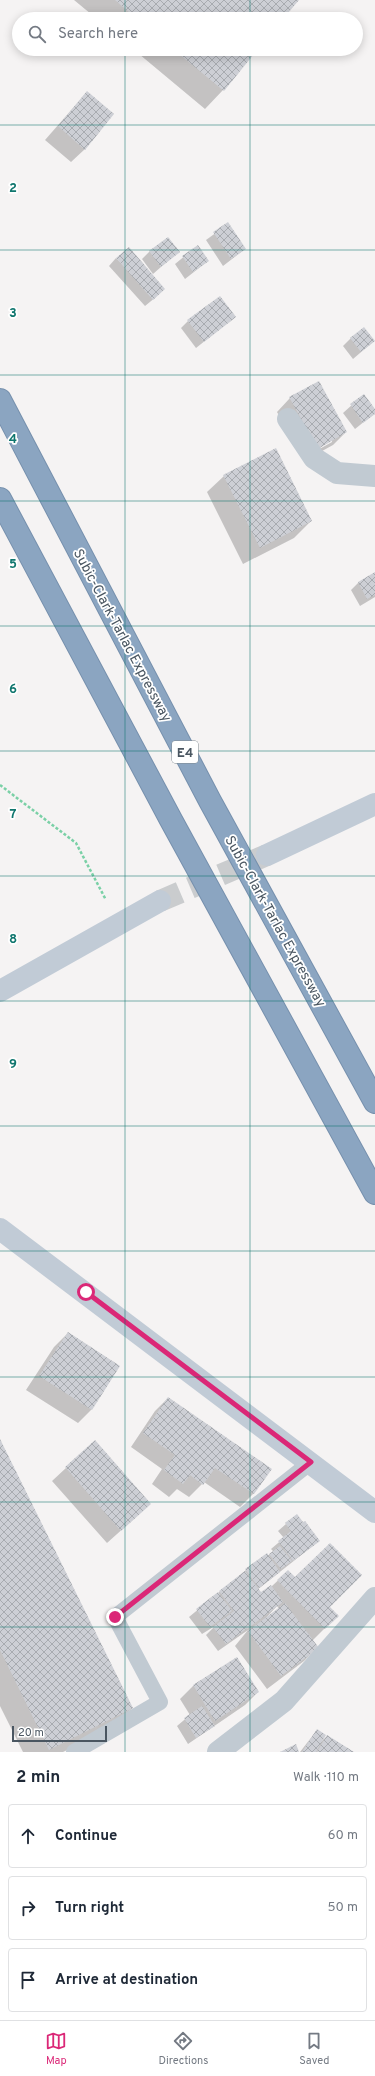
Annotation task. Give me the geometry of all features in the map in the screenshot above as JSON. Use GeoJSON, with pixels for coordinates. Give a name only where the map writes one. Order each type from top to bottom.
{"type":"FeatureCollection","features":[{"type":"Feature","properties":{"kind":"highway","name":"Subic-Clark-Tarlac Expressway"},"geometry":{"type":"LineString","coordinates":[[0,400],[210,802],[375,1102]]}},
{"type":"Feature","properties":{"kind":"highway"},"geometry":{"type":"LineString","coordinates":[[0,499],[171,820],[375,1193]]}},
{"type":"Feature","properties":{"kind":"street"},"geometry":{"type":"LineString","coordinates":[[288,420],[314,458],[337,474],[375,476]]}},
{"type":"Feature","properties":{"kind":"street"},"geometry":{"type":"LineString","coordinates":[[267,855],[373,808]]}},
{"type":"Feature","properties":{"kind":"street"},"geometry":{"type":"LineString","coordinates":[[0,991],[160,901]]}},
{"type":"Feature","properties":{"kind":"street"},"geometry":{"type":"LineString","coordinates":[[0,1229],[311,1462],[375,1512]]}},
{"type":"Feature","properties":{"kind":"street"},"geometry":{"type":"LineString","coordinates":[[218,1752],[284,1701],[375,1598]]}},
{"type":"Feature","properties":{"kind":"lane"},"geometry":{"type":"LineString","coordinates":[[74,1752],[160,1702],[115,1617],[311,1462]]}},
{"type":"Feature","properties":{"kind":"path"},"geometry":{"type":"LineString","coordinates":[[0,785],[76,843],[120,924]]}},
{"type":"Feature","properties":{"kind":"building"},"geometry":{"type":"Polygon","coordinates":[[[115,0],[299,0],[289,12],[129,12],[115,0]]]}},
{"type":"Feature","properties":{"kind":"building"},"geometry":{"type":"Polygon","coordinates":[[[182,56],[252,56],[224,91],[182,56]]]}},
{"type":"Feature","properties":{"kind":"building"},"geometry":{"type":"Polygon","coordinates":[[[87,91],[114,114],[85,150],[58,126],[87,91]]]}},
{"type":"Feature","properties":{"kind":"building"},"geometry":{"type":"Polygon","coordinates":[[[228,222],[246,249],[231,259],[213,232],[228,222]]]}},
{"type":"Feature","properties":{"kind":"building"},"geometry":{"type":"Polygon","coordinates":[[[168,237],[180,252],[161,267],[149,251],[168,237]]]}},
{"type":"Feature","properties":{"kind":"building"},"geometry":{"type":"Polygon","coordinates":[[[198,245],[209,261],[193,272],[182,256],[198,245]]]}},
{"type":"Feature","properties":{"kind":"building"},"geometry":{"type":"Polygon","coordinates":[[[129,247],[165,289],[153,300],[116,258],[129,247]]]}},
{"type":"Feature","properties":{"kind":"building"},"geometry":{"type":"Polygon","coordinates":[[[220,296],[236,317],[204,342],[187,320],[220,296]]]}},
{"type":"Feature","properties":{"kind":"building"},"geometry":{"type":"Polygon","coordinates":[[[364,327],[375,341],[361,352],[350,338],[364,327]]]}},
{"type":"Feature","properties":{"kind":"building"},"geometry":{"type":"Polygon","coordinates":[[[319,381],[347,432],[318,449],[289,397],[319,381]]]}},
{"type":"Feature","properties":{"kind":"building"},"geometry":{"type":"Polygon","coordinates":[[[364,394],[375,409],[375,414],[363,423],[350,404],[364,394]]]}},
{"type":"Feature","properties":{"kind":"building"},"geometry":{"type":"Polygon","coordinates":[[[276,448],[312,521],[260,548],[223,475],[276,448]]]}},
{"type":"Feature","properties":{"kind":"building"},"geometry":{"type":"Polygon","coordinates":[[[375,572],[375,595],[367,599],[358,582],[375,572]]]}},
{"type":"Feature","properties":{"kind":"building"},"geometry":{"type":"Polygon","coordinates":[[[68,1332],[120,1366],[92,1410],[39,1376],[68,1332]]]}},
{"type":"Feature","properties":{"kind":"building"},"geometry":{"type":"Polygon","coordinates":[[[168,1397],[272,1469],[254,1494],[215,1468],[203,1485],[190,1475],[183,1484],[164,1470],[175,1455],[143,1433],[168,1397]]]}},
{"type":"Feature","properties":{"kind":"building"},"geometry":{"type":"Polygon","coordinates":[[[0,1439],[133,1708],[49,1750],[0,1650],[0,1439]]]}},
{"type":"Feature","properties":{"kind":"building"},"geometry":{"type":"Polygon","coordinates":[[[95,1440],[151,1504],[121,1531],[65,1467],[95,1440]]]}},
{"type":"Feature","properties":{"kind":"building"},"geometry":{"type":"Polygon","coordinates":[[[297,1514],[303,1522],[305,1521],[320,1541],[293,1561],[278,1541],[291,1531],[285,1523],[297,1514]]]}},
{"type":"Feature","properties":{"kind":"building"},"geometry":{"type":"Polygon","coordinates":[[[330,1543],[362,1575],[330,1607],[339,1616],[325,1629],[277,1580],[288,1570],[295,1577],[330,1543]]]}},
{"type":"Feature","properties":{"kind":"building"},"geometry":{"type":"Polygon","coordinates":[[[280,1546],[292,1561],[281,1569],[269,1554],[280,1546]]]}},
{"type":"Feature","properties":{"kind":"building"},"geometry":{"type":"Polygon","coordinates":[[[267,1553],[280,1572],[259,1588],[245,1569],[267,1553]]]}},
{"type":"Feature","properties":{"kind":"building"},"geometry":{"type":"Polygon","coordinates":[[[245,1571],[261,1592],[271,1585],[283,1602],[247,1629],[239,1619],[246,1629],[226,1644],[213,1627],[234,1611],[219,1591],[245,1571]]]}},
{"type":"Feature","properties":{"kind":"building"},"geometry":{"type":"Polygon","coordinates":[[[218,1592],[232,1611],[210,1627],[196,1609],[218,1592]]]}},
{"type":"Feature","properties":{"kind":"building"},"geometry":{"type":"Polygon","coordinates":[[[285,1603],[319,1648],[281,1676],[248,1631],[285,1603]]]}},
{"type":"Feature","properties":{"kind":"building"},"geometry":{"type":"Polygon","coordinates":[[[237,1657],[259,1692],[215,1721],[193,1685],[237,1657]]]}},
{"type":"Feature","properties":{"kind":"building"},"geometry":{"type":"Polygon","coordinates":[[[202,1706],[215,1726],[196,1738],[184,1718],[202,1706]]]}},
{"type":"Feature","properties":{"kind":"building"},"geometry":{"type":"Polygon","coordinates":[[[317,1729],[326,1735],[316,1752],[302,1752],[317,1729]]]}},
{"type":"Feature","properties":{"kind":"building"},"geometry":{"type":"Polygon","coordinates":[[[327,1735],[354,1752],[317,1752],[327,1735]]]}},
{"type":"Feature","properties":{"kind":"building"},"geometry":{"type":"Polygon","coordinates":[[[296,1744],[299,1752],[280,1752],[296,1744]]]}},
{"type":"Feature","properties":{"kind":"tunnel"},"geometry":{"type":"LineString","coordinates":[[160,901],[267,855]]}},
{"type":"Feature","properties":{"kind":"route"},"geometry":{"type":"LineString","coordinates":[[86,1292],[311,1462],[115,1617]]}}]}
